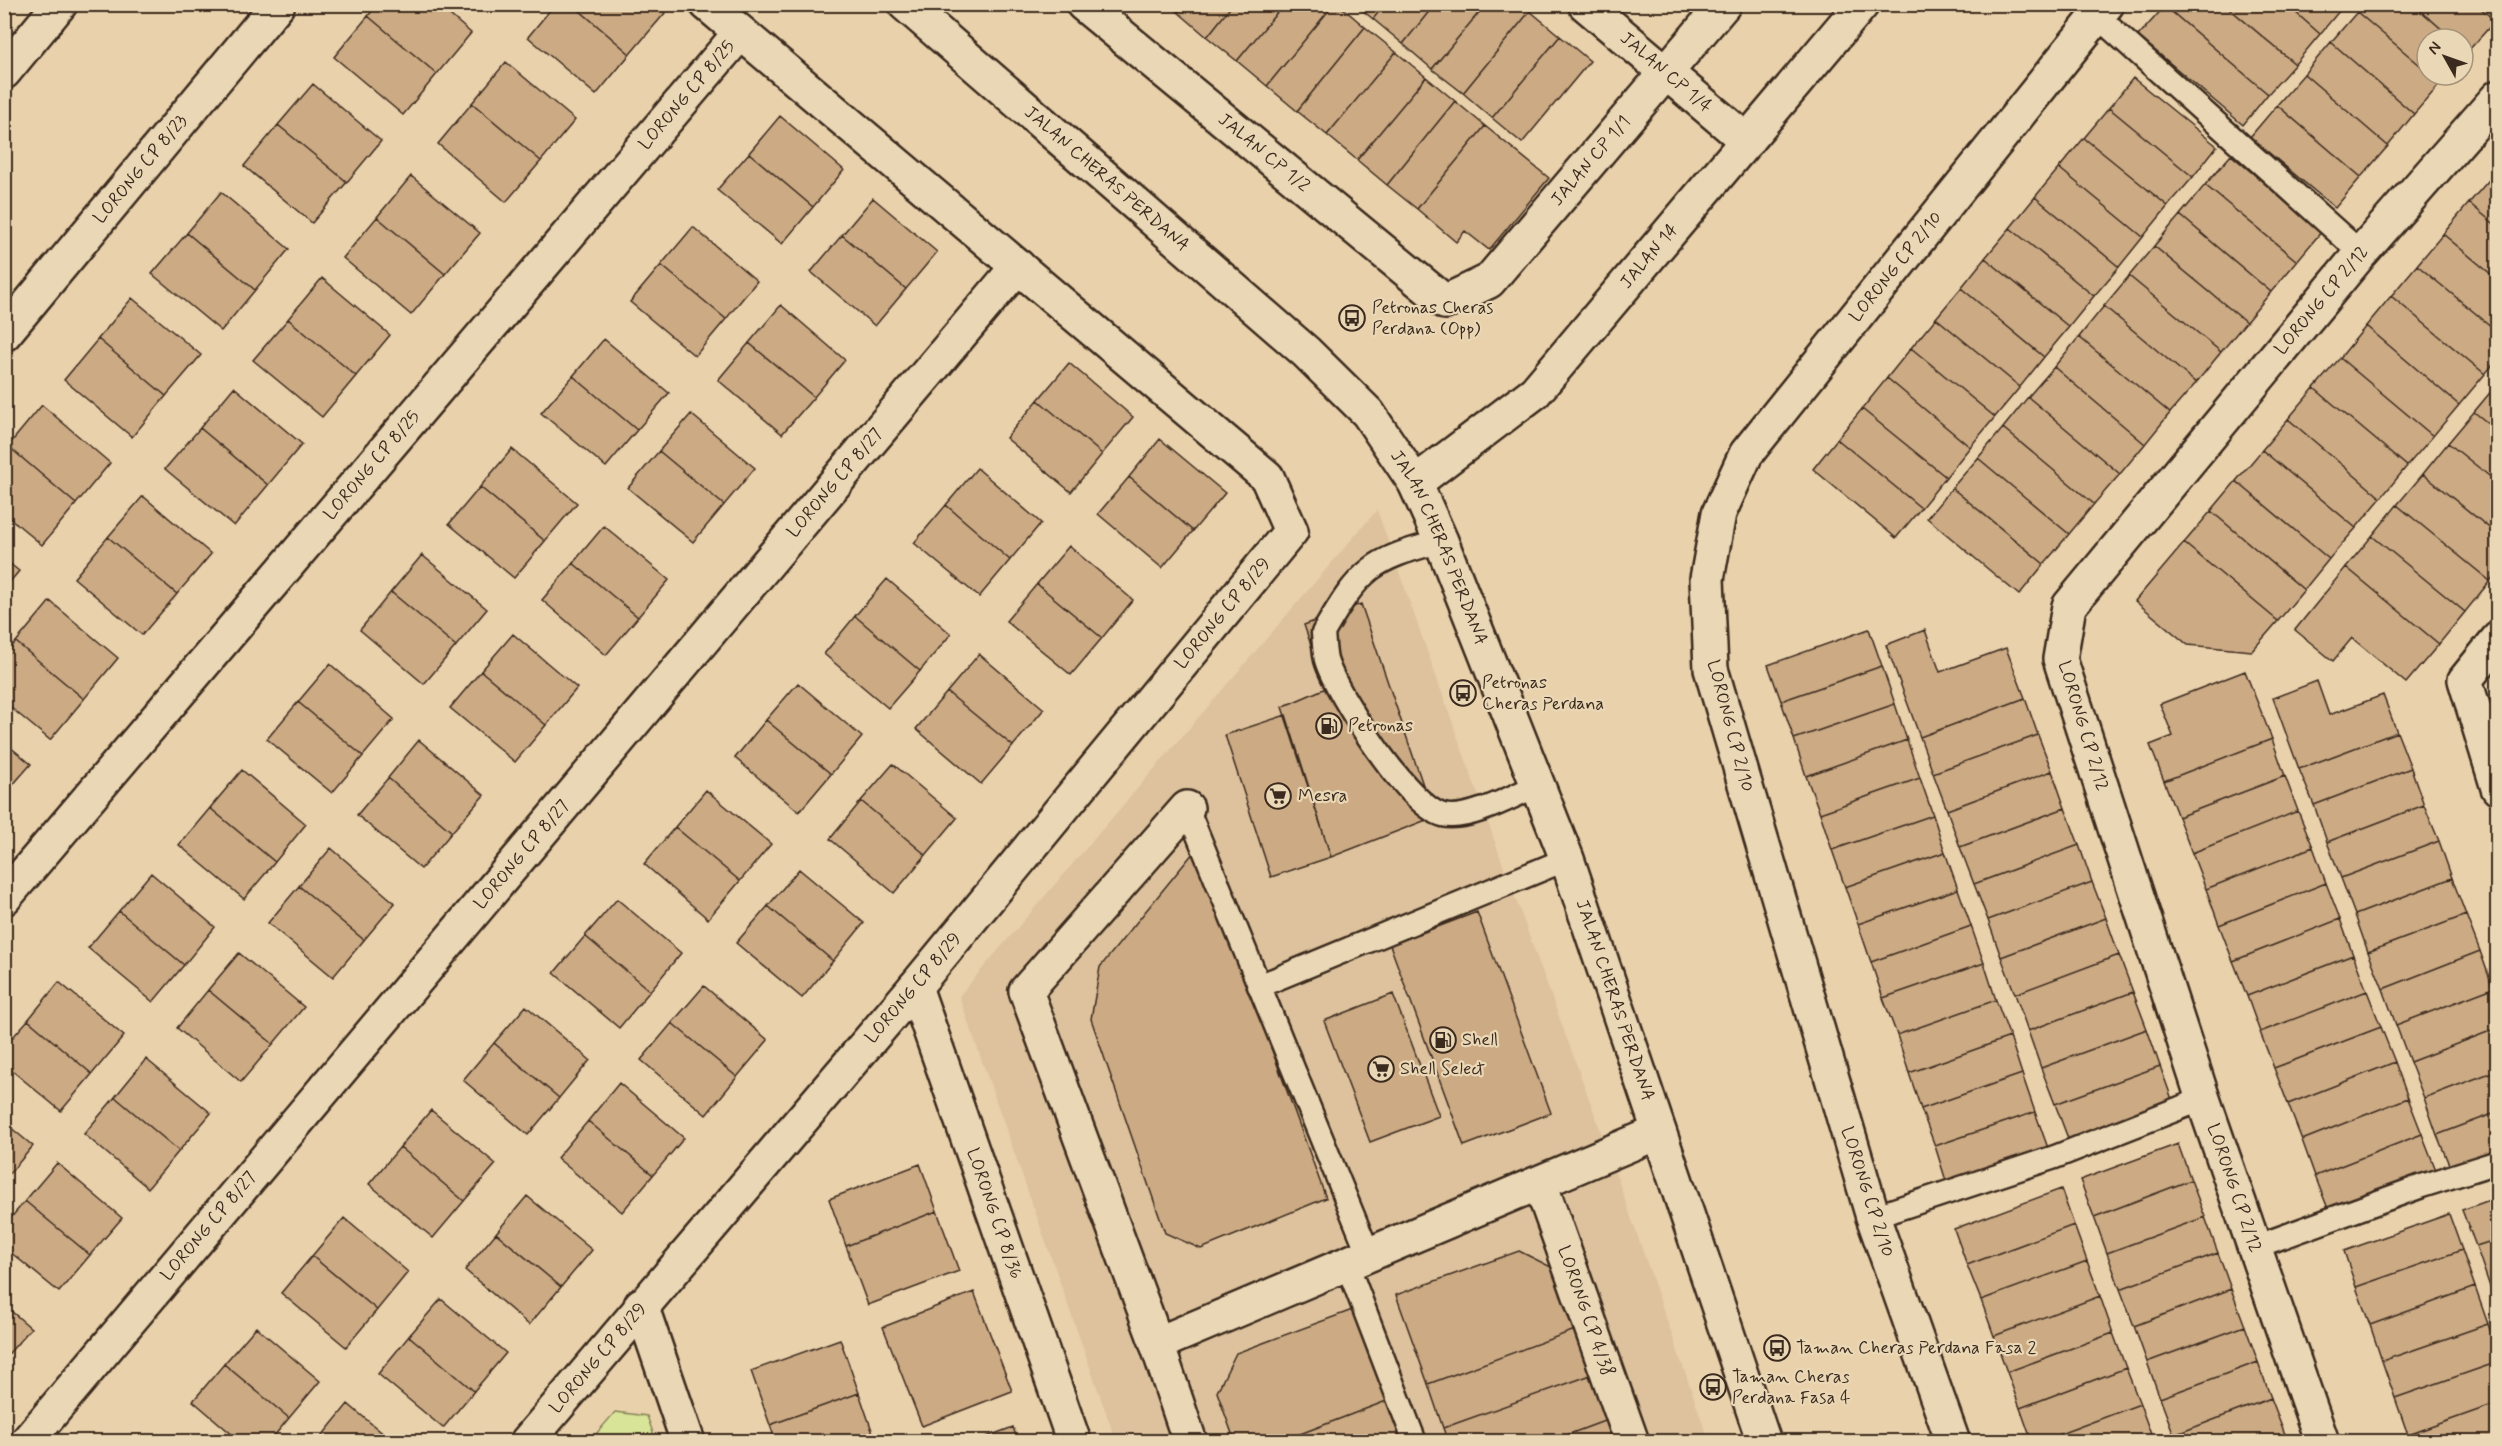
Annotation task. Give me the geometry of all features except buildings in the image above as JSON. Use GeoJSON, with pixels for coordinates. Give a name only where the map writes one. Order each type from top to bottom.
{"type":"FeatureCollection","features":[{"type":"Feature","properties":{"kind":"street"},"geometry":{"type":"LineString","coordinates":[[4,72],[60,4]]}},
{"type":"Feature","properties":{"kind":"street","name":"LORONG CP 8/23"},"geometry":{"type":"LineString","coordinates":[[4,334],[278,4]]}},
{"type":"Feature","properties":{"kind":"street"},"geometry":{"type":"LineString","coordinates":[[707,4],[1018,266]]}},
{"type":"Feature","properties":{"kind":"street","name":"JALAN CHERAS PERDANA"},"geometry":{"type":"LineString","coordinates":[[904,4],[1306,352],[1368,413],[1415,483],[1441,541],[1567,859],[1764,1442]]}},
{"type":"Feature","properties":{"kind":"street","name":"JALAN CP 1/2"},"geometry":{"type":"LineString","coordinates":[[1083,4],[1445,302]]}},
{"type":"Feature","properties":{"kind":"street","name":"JALAN CP 1/4"},"geometry":{"type":"LineString","coordinates":[[1585,4],[1747,141]]}},
{"type":"Feature","properties":{"kind":"street","name":"JALAN CP 1/1"},"geometry":{"type":"LineString","coordinates":[[1445,302],[1489,281],[1724,4]]}},
{"type":"Feature","properties":{"kind":"street","name":"JALAN 14"},"geometry":{"type":"LineString","coordinates":[[1415,483],[1534,392],[1862,4]]}},
{"type":"Feature","properties":{"kind":"street","name":"LORONG CP 2/10"},"geometry":{"type":"LineString","coordinates":[[1953,1442],[1873,1217],[1711,669],[1707,579],[1719,513],[1746,454],[2102,10]]}},
{"type":"Feature","properties":{"kind":"street","name":"LORONG CP 8/25"},"geometry":{"type":"LineString","coordinates":[[4,898],[740,33]]}},
{"type":"Feature","properties":{"kind":"street","name":"LORONG CP 2/12"},"geometry":{"type":"LineString","coordinates":[[2322,1442],[2203,1099],[2060,659],[2069,606],[2361,253],[2498,97]]}},
{"type":"Feature","properties":{"kind":"street","name":"LORONG CP 8/29"},"geometry":{"type":"LineString","coordinates":[[527,1442],[641,1305],[915,987],[1291,531],[1268,477],[1018,266]]}},
{"type":"Feature","properties":{"kind":"street","name":"LORONG CP 8/27"},"geometry":{"type":"LineString","coordinates":[[27,1442],[1018,266]]}},
{"type":"Feature","properties":{"kind":"street"},"geometry":{"type":"LineString","coordinates":[[2498,639],[2465,680],[2498,788]]}},
{"type":"Feature","properties":{"kind":"street"},"geometry":{"type":"LineString","coordinates":[[1187,808],[1026,991],[1157,1344],[1190,1442]]}},
{"type":"Feature","properties":{"kind":"street","name":"LORONG CP 8/36"},"geometry":{"type":"LineString","coordinates":[[915,987],[1074,1442]]}},
{"type":"Feature","properties":{"kind":"street"},"geometry":{"type":"LineString","coordinates":[[1157,1344],[1659,1132]]}},
{"type":"Feature","properties":{"kind":"street","name":"LORONG CP 4/38"},"geometry":{"type":"LineString","coordinates":[[1540,1183],[1632,1442]]}},
{"type":"Feature","properties":{"kind":"street"},"geometry":{"type":"LineString","coordinates":[[641,1305],[688,1442]]}},
{"type":"Feature","properties":{"kind":"lane"},"geometry":{"type":"LineString","coordinates":[[2102,10],[2361,253]]}},
{"type":"Feature","properties":{"kind":"lane"},"geometry":{"type":"LineString","coordinates":[[1441,541],[1397,555],[1371,568],[1346,596],[1323,633],[1326,661],[1372,742],[1400,781],[1422,803],[1441,815],[1472,813],[1538,785]]}},
{"type":"Feature","properties":{"kind":"lane"},"geometry":{"type":"LineString","coordinates":[[1187,808],[1259,986],[1358,1259],[1415,1442]]}},
{"type":"Feature","properties":{"kind":"lane"},"geometry":{"type":"LineString","coordinates":[[1259,986],[1567,859]]}},
{"type":"Feature","properties":{"kind":"lane"},"geometry":{"type":"LineString","coordinates":[[1873,1217],[2055,1157],[2203,1099]]}},
{"type":"Feature","properties":{"kind":"lane"},"geometry":{"type":"LineString","coordinates":[[2255,1247],[2422,1186],[2498,1162]]}},
{"type":"Feature","properties":{"kind":"shaded area"},"geometry":{"type":"Polygon","coordinates":[[[1377,510],[1502,862],[1602,1134],[1709,1441],[1116,1441],[959,996],[1377,510]]]}},
{"type":"Feature","properties":{"kind":"green space"},"geometry":{"type":"Polygon","coordinates":[[[615,1412],[647,1416],[656,1441],[590,1441],[615,1412]]]}},
{"type":"Feature","properties":{"kind":"place","name":"Petronas Cheras Perdana (Opp)"},"geometry":{"type":"Point","coordinates":[1352,318]}},
{"type":"Feature","properties":{"kind":"place","name":"Petronas Cheras Perdana"},"geometry":{"type":"Point","coordinates":[1463,693]}},
{"type":"Feature","properties":{"kind":"place","name":"Petronas"},"geometry":{"type":"Point","coordinates":[1329,726]}},
{"type":"Feature","properties":{"kind":"place","name":"Mesra"},"geometry":{"type":"Point","coordinates":[1278,796]}},
{"type":"Feature","properties":{"kind":"place","name":"Shell"},"geometry":{"type":"Point","coordinates":[1443,1040]}},
{"type":"Feature","properties":{"kind":"place","name":"Shell Select"},"geometry":{"type":"Point","coordinates":[1381,1069]}},
{"type":"Feature","properties":{"kind":"place","name":"Taman Cheras Perdana Fasa 2"},"geometry":{"type":"Point","coordinates":[1777,1348]}},
{"type":"Feature","properties":{"kind":"place","name":"Taman Cheras Perdana Fasa 4"},"geometry":{"type":"Point","coordinates":[1713,1387]}}]}
